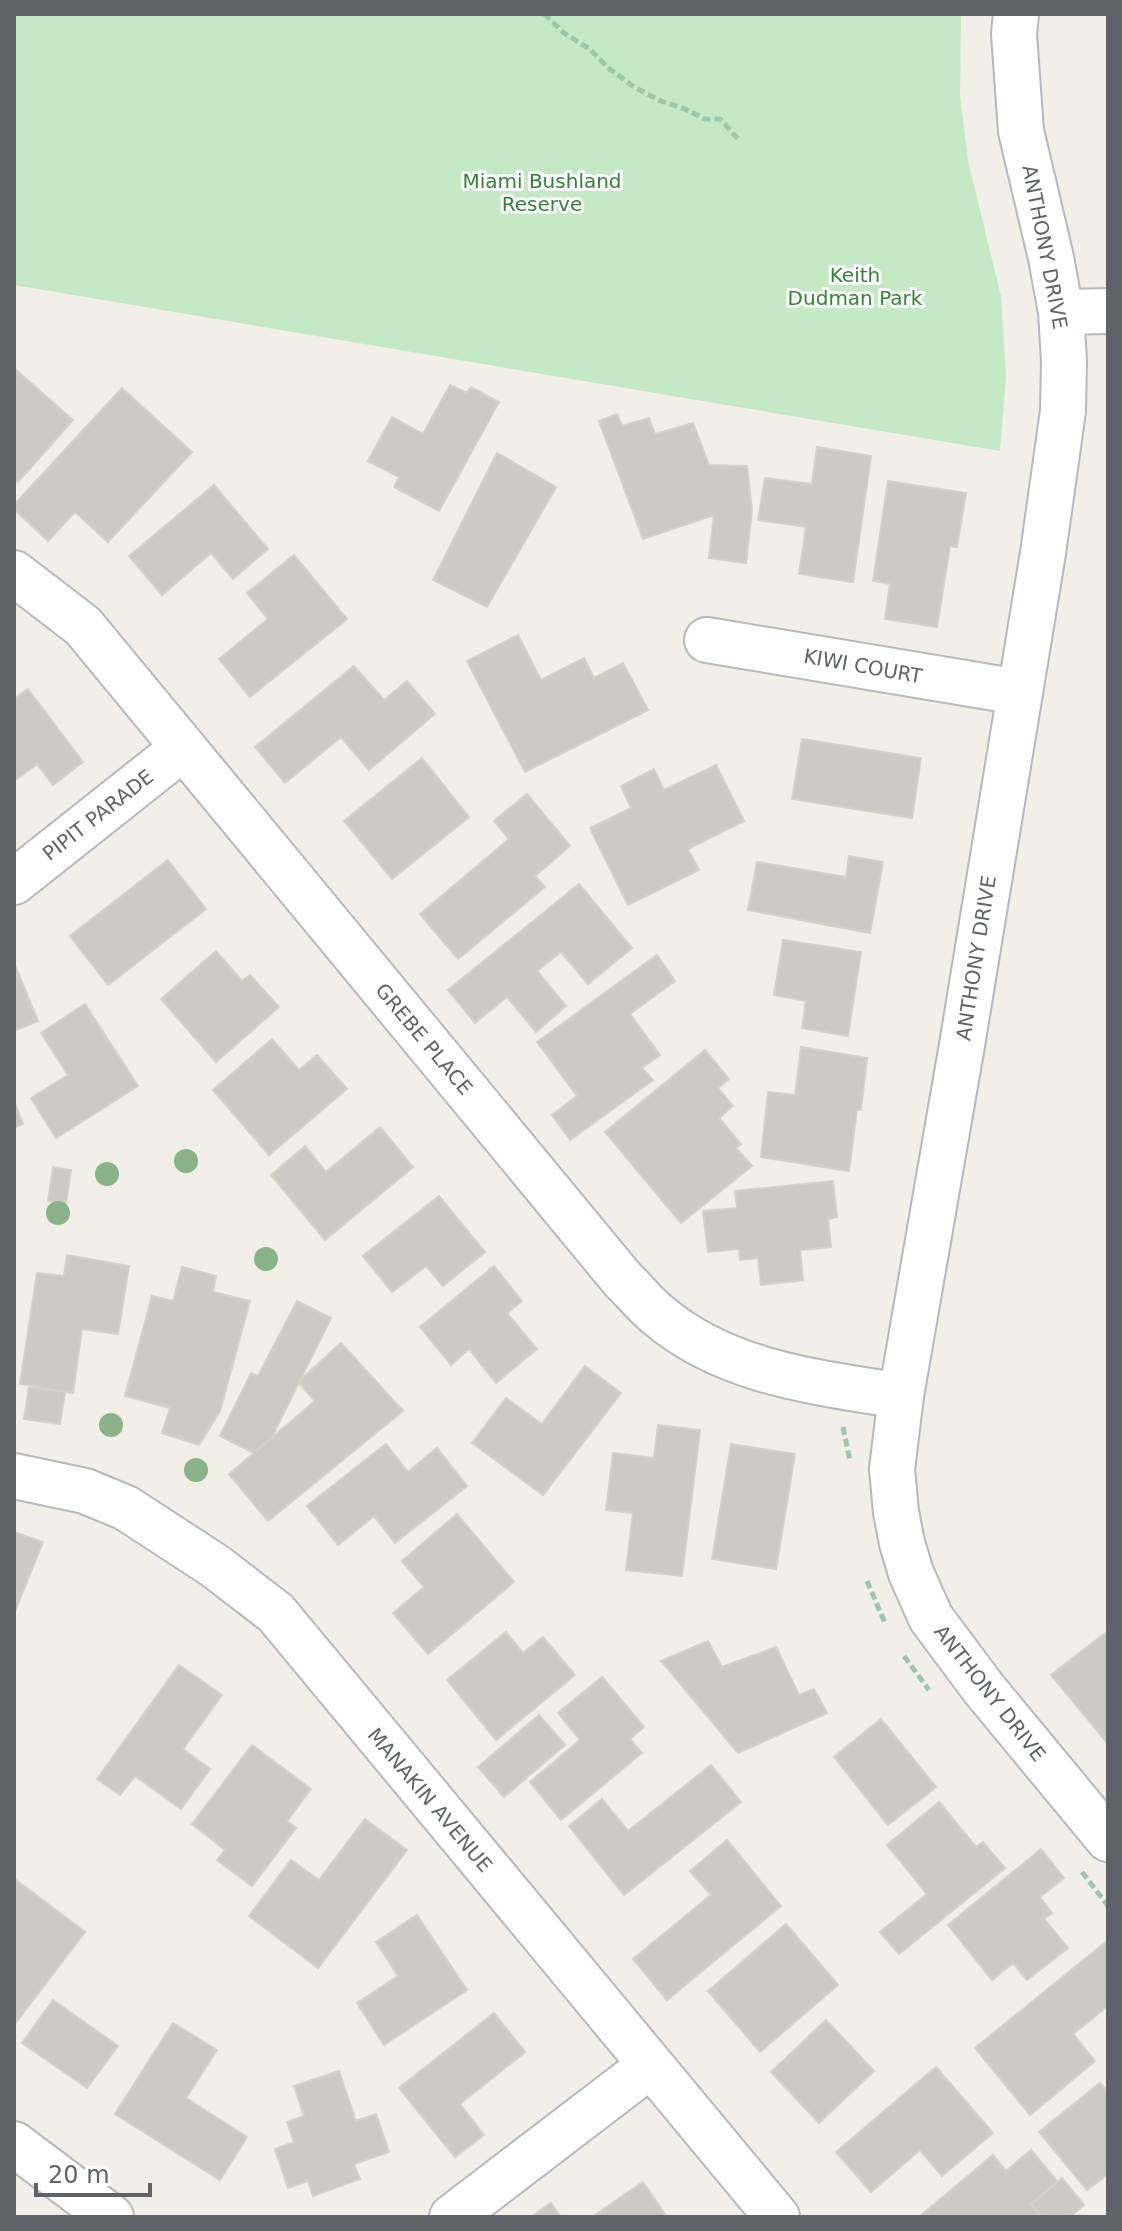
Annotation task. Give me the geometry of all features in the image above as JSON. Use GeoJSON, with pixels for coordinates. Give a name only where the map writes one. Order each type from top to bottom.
{"type":"FeatureCollection","features":[{"type":"Feature","properties":{"kind":"street","name":"ANTHONY DRIVE"},"geometry":{"type":"LineString","coordinates":[[1016,14],[1014,48],[1021,131],[1061,312],[1064,361],[1061,424],[1048,523],[901,1396],[892,1469],[896,1512],[911,1573],[941,1634],[1108,1839]]}},
{"type":"Feature","properties":{"kind":"street"},"geometry":{"type":"LineString","coordinates":[[1061,312],[1108,311]]}},
{"type":"Feature","properties":{"kind":"street","name":"GREBE PLACE"},"geometry":{"type":"LineString","coordinates":[[14,573],[83,626],[623,1280],[658,1315],[702,1345],[749,1366],[801,1380],[901,1396]]}},
{"type":"Feature","properties":{"kind":"street","name":"KIWI COURT"},"geometry":{"type":"LineString","coordinates":[[707,640],[1019,692]]}},
{"type":"Feature","properties":{"kind":"street","name":"PIPIT PARADE"},"geometry":{"type":"LineString","coordinates":[[14,882],[183,748]]}},
{"type":"Feature","properties":{"kind":"street","name":"MANAKIN AVENUE"},"geometry":{"type":"LineString","coordinates":[[14,1476],[85,1491],[126,1508],[215,1566],[276,1613],[777,2217]]}},
{"type":"Feature","properties":{"kind":"street"},"geometry":{"type":"LineString","coordinates":[[452,2217],[651,2065]]}},
{"type":"Feature","properties":{"kind":"street"},"geometry":{"type":"LineString","coordinates":[[14,2144],[111,2217]]}},
{"type":"Feature","properties":{"kind":"path"},"geometry":{"type":"LineString","coordinates":[[544,14],[634,87],[705,119],[720,119],[739,140]]}},
{"type":"Feature","properties":{"kind":"green space","name":"Miami Bushland Reserve"},"geometry":{"type":"Polygon","coordinates":[[[14,14],[961,14],[960,95],[968,161],[1001,296],[1006,376],[1000,451],[14,285],[14,14]]]}},
{"type":"Feature","properties":{"kind":"building"},"geometry":{"type":"Polygon","coordinates":[[[14,368],[73,420],[18,482],[14,478],[14,368]]]}},
{"type":"Feature","properties":{"kind":"building"},"geometry":{"type":"Polygon","coordinates":[[[450,385],[467,393],[471,387],[499,402],[439,511],[394,487],[399,477],[368,461],[392,417],[423,434],[450,385]]]}},
{"type":"Feature","properties":{"kind":"building"},"geometry":{"type":"Polygon","coordinates":[[[122,388],[192,452],[108,542],[75,512],[48,541],[14,509],[14,505],[122,388]]]}},
{"type":"Feature","properties":{"kind":"building"},"geometry":{"type":"Polygon","coordinates":[[[617,414],[622,426],[649,418],[655,434],[693,423],[709,465],[747,466],[752,511],[746,563],[709,558],[714,515],[643,539],[599,421],[617,414]]]}},
{"type":"Feature","properties":{"kind":"building"},"geometry":{"type":"Polygon","coordinates":[[[817,447],[871,456],[853,582],[799,574],[806,527],[758,520],[765,478],[812,484],[817,447]]]}},
{"type":"Feature","properties":{"kind":"building"},"geometry":{"type":"Polygon","coordinates":[[[497,453],[556,487],[487,607],[433,580],[497,453]]]}},
{"type":"Feature","properties":{"kind":"building"},"geometry":{"type":"Polygon","coordinates":[[[888,481],[966,493],[957,547],[950,546],[937,627],[885,619],[890,584],[873,581],[888,481]]]}},
{"type":"Feature","properties":{"kind":"building"},"geometry":{"type":"Polygon","coordinates":[[[214,485],[268,549],[233,579],[211,553],[162,595],[129,556],[214,485]]]}},
{"type":"Feature","properties":{"kind":"building"},"geometry":{"type":"Polygon","coordinates":[[[294,555],[347,619],[250,697],[219,659],[268,619],[247,593],[294,555]]]}},
{"type":"Feature","properties":{"kind":"building"},"geometry":{"type":"Polygon","coordinates":[[[518,635],[541,680],[584,658],[594,678],[623,663],[648,710],[525,772],[467,661],[518,635]]]}},
{"type":"Feature","properties":{"kind":"building"},"geometry":{"type":"Polygon","coordinates":[[[354,666],[384,700],[407,681],[435,714],[369,770],[341,737],[285,783],[255,747],[354,666]]]}},
{"type":"Feature","properties":{"kind":"building"},"geometry":{"type":"Polygon","coordinates":[[[28,689],[83,762],[53,785],[37,764],[14,781],[14,699],[28,689]]]}},
{"type":"Feature","properties":{"kind":"building"},"geometry":{"type":"Polygon","coordinates":[[[802,739],[921,758],[912,818],[792,799],[802,739]]]}},
{"type":"Feature","properties":{"kind":"building"},"geometry":{"type":"Polygon","coordinates":[[[422,758],[469,817],[392,879],[344,821],[422,758]]]}},
{"type":"Feature","properties":{"kind":"building"},"geometry":{"type":"Polygon","coordinates":[[[716,765],[744,821],[688,849],[699,870],[628,905],[590,828],[631,808],[621,786],[654,769],[664,790],[716,765]]]}},
{"type":"Feature","properties":{"kind":"building"},"geometry":{"type":"Polygon","coordinates":[[[527,794],[570,846],[535,876],[545,887],[458,959],[420,914],[509,839],[494,821],[527,794]]]}},
{"type":"Feature","properties":{"kind":"building"},"geometry":{"type":"Polygon","coordinates":[[[849,856],[883,862],[870,933],[748,910],[757,862],[846,877],[849,856]]]}},
{"type":"Feature","properties":{"kind":"building"},"geometry":{"type":"Polygon","coordinates":[[[168,860],[206,909],[108,985],[70,936],[168,860]]]}},
{"type":"Feature","properties":{"kind":"building"},"geometry":{"type":"Polygon","coordinates":[[[579,884],[632,948],[588,984],[561,952],[537,971],[566,1006],[536,1032],[507,997],[475,1023],[448,990],[579,884]]]}},
{"type":"Feature","properties":{"kind":"building"},"geometry":{"type":"Polygon","coordinates":[[[783,940],[861,952],[848,1036],[802,1028],[806,1001],[774,995],[783,940]]]}},
{"type":"Feature","properties":{"kind":"building"},"geometry":{"type":"Polygon","coordinates":[[[216,951],[242,981],[250,975],[279,1007],[216,1062],[161,999],[216,951]]]}},
{"type":"Feature","properties":{"kind":"building"},"geometry":{"type":"Polygon","coordinates":[[[657,955],[675,981],[630,1014],[660,1055],[642,1068],[653,1080],[570,1140],[552,1115],[577,1096],[537,1042],[657,955]]]}},
{"type":"Feature","properties":{"kind":"building"},"geometry":{"type":"Polygon","coordinates":[[[14,963],[38,1021],[14,1031],[14,963]]]}},
{"type":"Feature","properties":{"kind":"building"},"geometry":{"type":"Polygon","coordinates":[[[85,1004],[138,1086],[56,1138],[31,1098],[68,1075],[41,1033],[85,1004]]]}},
{"type":"Feature","properties":{"kind":"building"},"geometry":{"type":"Polygon","coordinates":[[[272,1039],[299,1070],[317,1055],[347,1089],[269,1155],[213,1090],[272,1039]]]}},
{"type":"Feature","properties":{"kind":"building"},"geometry":{"type":"Polygon","coordinates":[[[801,1047],[867,1058],[849,1171],[761,1157],[768,1092],[795,1095],[801,1047]]]}},
{"type":"Feature","properties":{"kind":"building"},"geometry":{"type":"Polygon","coordinates":[[[705,1050],[729,1079],[718,1088],[733,1106],[719,1118],[741,1144],[736,1148],[752,1166],[681,1223],[605,1132],[705,1050]]]}},
{"type":"Feature","properties":{"kind":"building"},"geometry":{"type":"Polygon","coordinates":[[[14,1101],[23,1124],[14,1128],[14,1101]]]}},
{"type":"Feature","properties":{"kind":"building"},"geometry":{"type":"Polygon","coordinates":[[[380,1127],[413,1167],[325,1240],[271,1175],[305,1146],[326,1172],[380,1127]]]}},
{"type":"Feature","properties":{"kind":"building"},"geometry":{"type":"Polygon","coordinates":[[[53,1167],[71,1170],[66,1204],[48,1201],[53,1167]]]}},
{"type":"Feature","properties":{"kind":"building"},"geometry":{"type":"Polygon","coordinates":[[[833,1181],[837,1217],[828,1219],[831,1247],[800,1250],[803,1280],[761,1285],[758,1258],[740,1260],[739,1249],[708,1252],[703,1211],[737,1208],[735,1191],[833,1181]]]}},
{"type":"Feature","properties":{"kind":"building"},"geometry":{"type":"Polygon","coordinates":[[[439,1196],[485,1252],[443,1286],[426,1266],[392,1292],[363,1256],[439,1196]]]}},
{"type":"Feature","properties":{"kind":"building"},"geometry":{"type":"Polygon","coordinates":[[[67,1255],[129,1266],[118,1334],[82,1329],[73,1393],[20,1384],[37,1273],[64,1276],[67,1255]]]}},
{"type":"Feature","properties":{"kind":"building"},"geometry":{"type":"Polygon","coordinates":[[[494,1266],[522,1301],[507,1313],[537,1349],[496,1383],[469,1349],[451,1365],[420,1327],[494,1266]]]}},
{"type":"Feature","properties":{"kind":"building"},"geometry":{"type":"Polygon","coordinates":[[[182,1267],[216,1276],[213,1292],[250,1301],[220,1411],[199,1445],[162,1433],[170,1408],[125,1396],[152,1296],[173,1301],[182,1267]]]}},
{"type":"Feature","properties":{"kind":"building"},"geometry":{"type":"Polygon","coordinates":[[[297,1301],[331,1318],[272,1437],[254,1453],[220,1436],[251,1373],[258,1376],[297,1301]]]}},
{"type":"Feature","properties":{"kind":"building"},"geometry":{"type":"Polygon","coordinates":[[[341,1343],[403,1411],[268,1521],[229,1474],[315,1401],[298,1382],[341,1343]]]}},
{"type":"Feature","properties":{"kind":"building"},"geometry":{"type":"Polygon","coordinates":[[[585,1366],[621,1393],[543,1495],[472,1443],[506,1398],[542,1424],[585,1366]]]}},
{"type":"Feature","properties":{"kind":"building"},"geometry":{"type":"Polygon","coordinates":[[[29,1387],[65,1392],[60,1424],[24,1419],[29,1387]]]}},
{"type":"Feature","properties":{"kind":"building"},"geometry":{"type":"Polygon","coordinates":[[[658,1425],[700,1430],[682,1576],[626,1570],[633,1513],[606,1510],[613,1453],[654,1458],[658,1425]]]}},
{"type":"Feature","properties":{"kind":"building"},"geometry":{"type":"Polygon","coordinates":[[[386,1444],[408,1472],[437,1448],[467,1486],[395,1543],[374,1516],[338,1545],[307,1506],[386,1444]]]}},
{"type":"Feature","properties":{"kind":"building"},"geometry":{"type":"Polygon","coordinates":[[[731,1444],[795,1454],[776,1569],[712,1559],[731,1444]]]}},
{"type":"Feature","properties":{"kind":"building"},"geometry":{"type":"Polygon","coordinates":[[[457,1514],[514,1582],[428,1654],[393,1613],[424,1587],[402,1561],[457,1514]]]}},
{"type":"Feature","properties":{"kind":"building"},"geometry":{"type":"Polygon","coordinates":[[[14,1532],[43,1542],[14,1614],[14,1532]]]}},
{"type":"Feature","properties":{"kind":"building"},"geometry":{"type":"Polygon","coordinates":[[[1108,1631],[1108,1744],[1051,1675],[1108,1631]]]}},
{"type":"Feature","properties":{"kind":"building"},"geometry":{"type":"Polygon","coordinates":[[[506,1632],[523,1653],[543,1637],[575,1675],[496,1740],[447,1680],[506,1632]]]}},
{"type":"Feature","properties":{"kind":"building"},"geometry":{"type":"Polygon","coordinates":[[[708,1641],[722,1667],[776,1647],[799,1695],[814,1689],[827,1713],[738,1753],[661,1661],[708,1641]]]}},
{"type":"Feature","properties":{"kind":"building"},"geometry":{"type":"Polygon","coordinates":[[[179,1665],[222,1695],[183,1749],[210,1769],[181,1809],[135,1776],[120,1795],[97,1779],[179,1665]]]}},
{"type":"Feature","properties":{"kind":"building"},"geometry":{"type":"Polygon","coordinates":[[[602,1677],[644,1727],[630,1739],[642,1753],[561,1820],[530,1782],[580,1740],[558,1713],[602,1677]]]}},
{"type":"Feature","properties":{"kind":"building"},"geometry":{"type":"Polygon","coordinates":[[[539,1715],[565,1745],[504,1797],[478,1767],[539,1715]]]}},
{"type":"Feature","properties":{"kind":"building"},"geometry":{"type":"Polygon","coordinates":[[[881,1719],[936,1787],[888,1825],[834,1757],[881,1719]]]}},
{"type":"Feature","properties":{"kind":"building"},"geometry":{"type":"Polygon","coordinates":[[[252,1745],[311,1789],[287,1821],[296,1828],[252,1886],[217,1860],[225,1850],[192,1824],[252,1745]]]}},
{"type":"Feature","properties":{"kind":"building"},"geometry":{"type":"Polygon","coordinates":[[[711,1765],[741,1802],[624,1895],[569,1826],[602,1799],[628,1831],[711,1765]]]}},
{"type":"Feature","properties":{"kind":"building"},"geometry":{"type":"Polygon","coordinates":[[[939,1802],[976,1847],[983,1842],[1005,1868],[899,1954],[880,1932],[927,1894],[887,1845],[939,1802]]]}},
{"type":"Feature","properties":{"kind":"building"},"geometry":{"type":"Polygon","coordinates":[[[365,1819],[407,1850],[318,1968],[249,1916],[291,1860],[319,1880],[365,1819]]]}},
{"type":"Feature","properties":{"kind":"building"},"geometry":{"type":"Polygon","coordinates":[[[727,1840],[781,1906],[667,2000],[633,1959],[711,1895],[690,1871],[727,1840]]]}},
{"type":"Feature","properties":{"kind":"building"},"geometry":{"type":"Polygon","coordinates":[[[1041,1849],[1064,1878],[1040,1897],[1052,1913],[1044,1919],[1068,1948],[1027,1980],[1013,1963],[992,1980],[948,1925],[1041,1849]]]}},
{"type":"Feature","properties":{"kind":"building"},"geometry":{"type":"Polygon","coordinates":[[[16,1880],[85,1932],[14,2025],[14,1883],[16,1880]]]}},
{"type":"Feature","properties":{"kind":"building"},"geometry":{"type":"Polygon","coordinates":[[[417,1915],[467,1990],[384,2045],[357,2003],[398,1976],[376,1942],[417,1915]]]}},
{"type":"Feature","properties":{"kind":"building"},"geometry":{"type":"Polygon","coordinates":[[[786,1924],[838,1985],[760,2052],[708,1991],[786,1924]]]}},
{"type":"Feature","properties":{"kind":"building"},"geometry":{"type":"Polygon","coordinates":[[[1108,1940],[1108,2006],[1073,2034],[1095,2061],[1030,2115],[975,2048],[1108,1940]]]}},
{"type":"Feature","properties":{"kind":"building"},"geometry":{"type":"Polygon","coordinates":[[[53,2000],[118,2046],[87,2088],[22,2043],[53,2000]]]}},
{"type":"Feature","properties":{"kind":"building"},"geometry":{"type":"Polygon","coordinates":[[[494,2013],[525,2052],[460,2104],[484,2135],[455,2157],[399,2088],[494,2013]]]}},
{"type":"Feature","properties":{"kind":"building"},"geometry":{"type":"Polygon","coordinates":[[[826,2020],[874,2071],[819,2123],[771,2072],[826,2020]]]}},
{"type":"Feature","properties":{"kind":"building"},"geometry":{"type":"Polygon","coordinates":[[[173,2023],[217,2050],[186,2098],[247,2137],[220,2180],[115,2114],[173,2023]]]}},
{"type":"Feature","properties":{"kind":"building"},"geometry":{"type":"Polygon","coordinates":[[[936,2067],[993,2133],[942,2176],[920,2150],[871,2192],[836,2152],[936,2067]]]}},
{"type":"Feature","properties":{"kind":"building"},"geometry":{"type":"Polygon","coordinates":[[[339,2071],[356,2121],[376,2114],[389,2152],[354,2164],[360,2179],[313,2196],[308,2181],[288,2188],[275,2149],[294,2142],[287,2122],[304,2116],[294,2086],[339,2071]]]}},
{"type":"Feature","properties":{"kind":"building"},"geometry":{"type":"Polygon","coordinates":[[[1100,2083],[1108,2092],[1108,2174],[1087,2190],[1039,2132],[1100,2083]]]}},
{"type":"Feature","properties":{"kind":"building"},"geometry":{"type":"Polygon","coordinates":[[[1031,2150],[1058,2182],[1031,2204],[1042,2217],[919,2217],[993,2155],[1006,2171],[1031,2150]]]}},
{"type":"Feature","properties":{"kind":"building"},"geometry":{"type":"Polygon","coordinates":[[[1062,2178],[1084,2205],[1070,2217],[1042,2217],[1031,2204],[1062,2178]]]}},
{"type":"Feature","properties":{"kind":"building"},"geometry":{"type":"Polygon","coordinates":[[[643,2182],[667,2217],[592,2217],[643,2182]]]}},
{"type":"Feature","properties":{"kind":"building"},"geometry":{"type":"Polygon","coordinates":[[[551,2203],[561,2217],[531,2217],[551,2203]]]}},
{"type":"Feature","properties":{"kind":"park label","name":"Keith Dudman Park"},"geometry":{"type":"Point","coordinates":[855,286]}}]}
